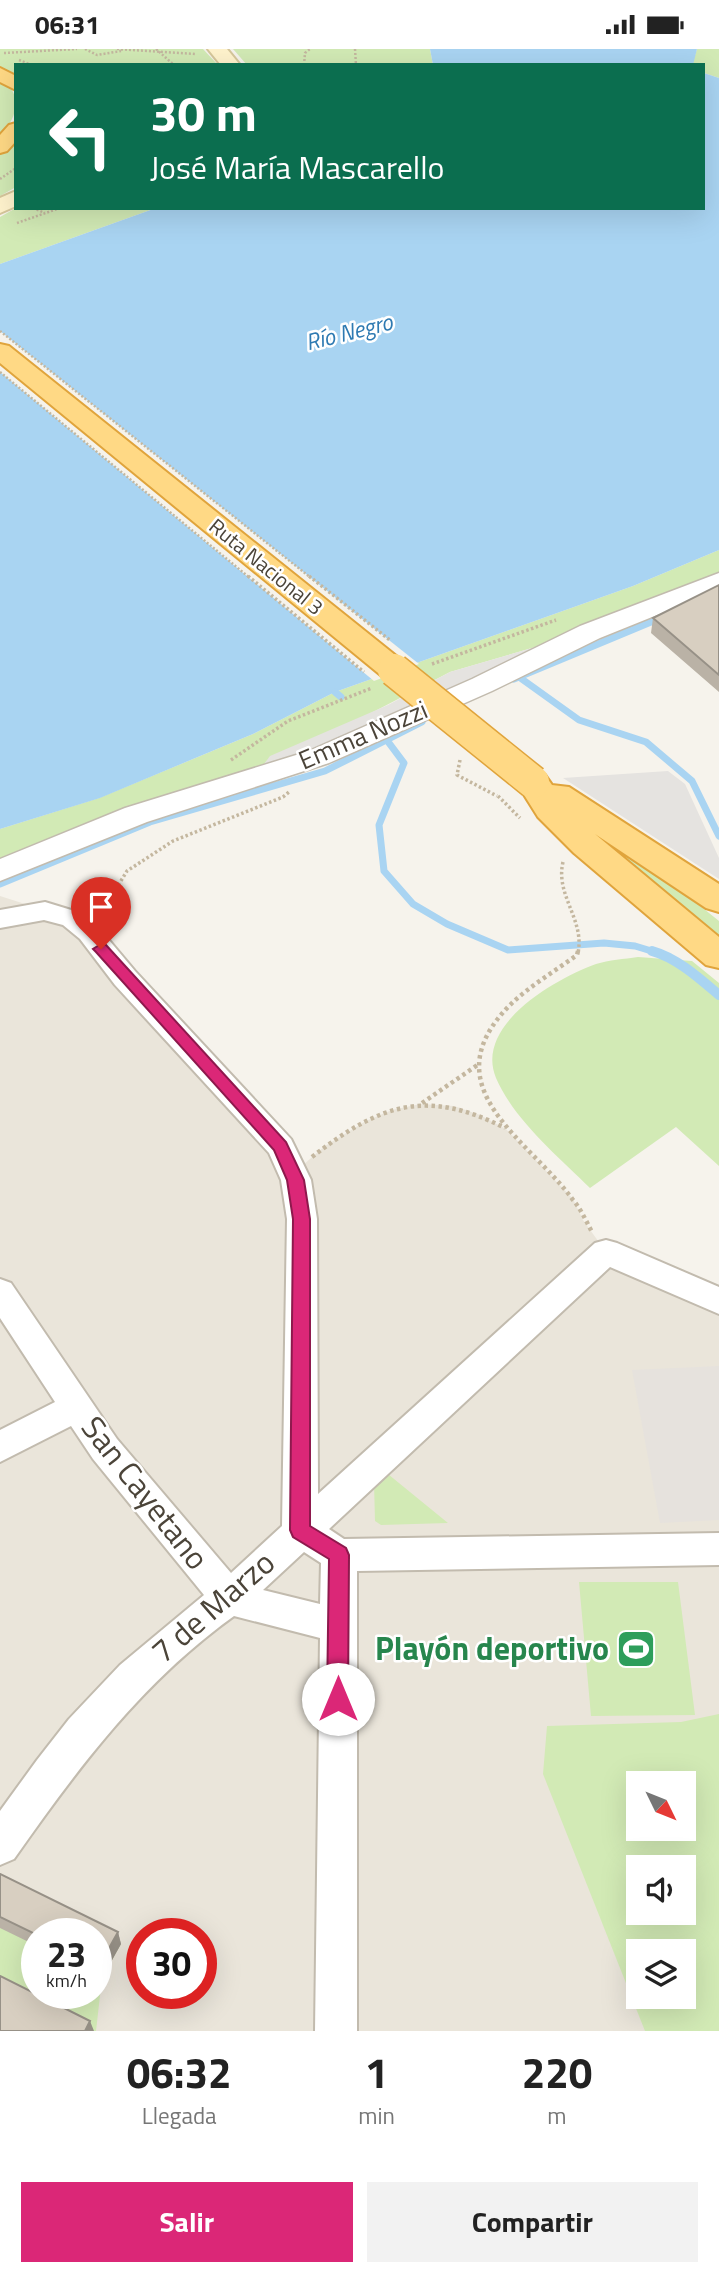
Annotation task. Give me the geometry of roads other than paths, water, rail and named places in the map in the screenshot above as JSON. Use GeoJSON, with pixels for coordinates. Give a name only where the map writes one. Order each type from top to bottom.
{"type":"FeatureCollection","features":[{"type":"Feature","properties":{"kind":"highway"},"geometry":{"type":"LineString","coordinates":[[0,147],[14,130]]}},
{"type":"Feature","properties":{"kind":"highway","name":"Ruta Nacional 3"},"geometry":{"type":"LineString","coordinates":[[0,351],[533,782]]}},
{"type":"Feature","properties":{"kind":"highway"},"geometry":{"type":"LineString","coordinates":[[533,782],[550,810],[586,845],[719,956]]}},
{"type":"Feature","properties":{"kind":"highway"},"geometry":{"type":"LineString","coordinates":[[533,782],[568,800],[719,900]]}},
{"type":"Feature","properties":{"kind":"main road"},"geometry":{"type":"LineString","coordinates":[[218,49],[229,63]]}},
{"type":"Feature","properties":{"kind":"street","name":"Emma Nozzi"},"geometry":{"type":"LineString","coordinates":[[0,871],[136,815],[318,757],[482,685],[590,632],[719,581]]}},
{"type":"Feature","properties":{"kind":"street"},"geometry":{"type":"LineString","coordinates":[[0,919],[45,911],[72,919],[89,933],[125,978],[281,1147],[296,1180],[302,1219],[300,1530],[339,1555],[719,1549]]}},
{"type":"Feature","properties":{"kind":"street","name":"7 de Marzo"},"geometry":{"type":"LineString","coordinates":[[0,1845],[82,1733],[127,1683],[186,1629],[229,1598],[606,1252],[719,1301]]}},
{"type":"Feature","properties":{"kind":"street","name":"San Cayetano"},"geometry":{"type":"LineString","coordinates":[[0,1292],[105,1449],[229,1598]]}},
{"type":"Feature","properties":{"kind":"street"},"geometry":{"type":"LineString","coordinates":[[0,1447],[78,1406]]}},
{"type":"Feature","properties":{"kind":"street"},"geometry":{"type":"LineString","coordinates":[[336,2031],[339,1555]]}},
{"type":"Feature","properties":{"kind":"street"},"geometry":{"type":"LineString","coordinates":[[229,1598],[338,1626]]}},
{"type":"Feature","properties":{"kind":"water"},"geometry":{"type":"Polygon","coordinates":[[[430,49],[697,49],[694,63],[433,63],[430,49]]]}},
{"type":"Feature","properties":{"kind":"water","name":"Río Negro"},"geometry":{"type":"Polygon","coordinates":[[[705,73],[719,78],[719,550],[633,586],[335,692],[253,734],[100,798],[0,829],[0,264],[150,210],[705,210],[705,73]]]}},
{"type":"Feature","properties":{"kind":"waterway"},"geometry":{"type":"LineString","coordinates":[[514,679],[663,617]]}},
{"type":"Feature","properties":{"kind":"waterway"},"geometry":{"type":"LineString","coordinates":[[519,677],[579,720],[646,742],[692,781],[719,836]]}},
{"type":"Feature","properties":{"kind":"waterway"},"geometry":{"type":"LineString","coordinates":[[335,692],[341,697]]}},
{"type":"Feature","properties":{"kind":"waterway"},"geometry":{"type":"LineString","coordinates":[[387,740],[422,722]]}},
{"type":"Feature","properties":{"kind":"waterway"},"geometry":{"type":"LineString","coordinates":[[0,884],[150,822],[325,771],[387,740]]}},
{"type":"Feature","properties":{"kind":"waterway"},"geometry":{"type":"LineString","coordinates":[[387,740],[404,763],[379,825],[384,871],[413,904],[447,924],[508,950],[604,943],[635,946],[658,953]]}},
{"type":"Feature","properties":{"kind":"waterway"},"geometry":{"type":"LineString","coordinates":[[652,951],[658,953]]}},
{"type":"Feature","properties":{"kind":"waterway"},"geometry":{"type":"LineString","coordinates":[[658,953],[696,975],[719,995]]}},
{"type":"Feature","properties":{"kind":"place","name":"Playón deportivo"},"geometry":{"type":"Point","coordinates":[636,1649]}}]}
